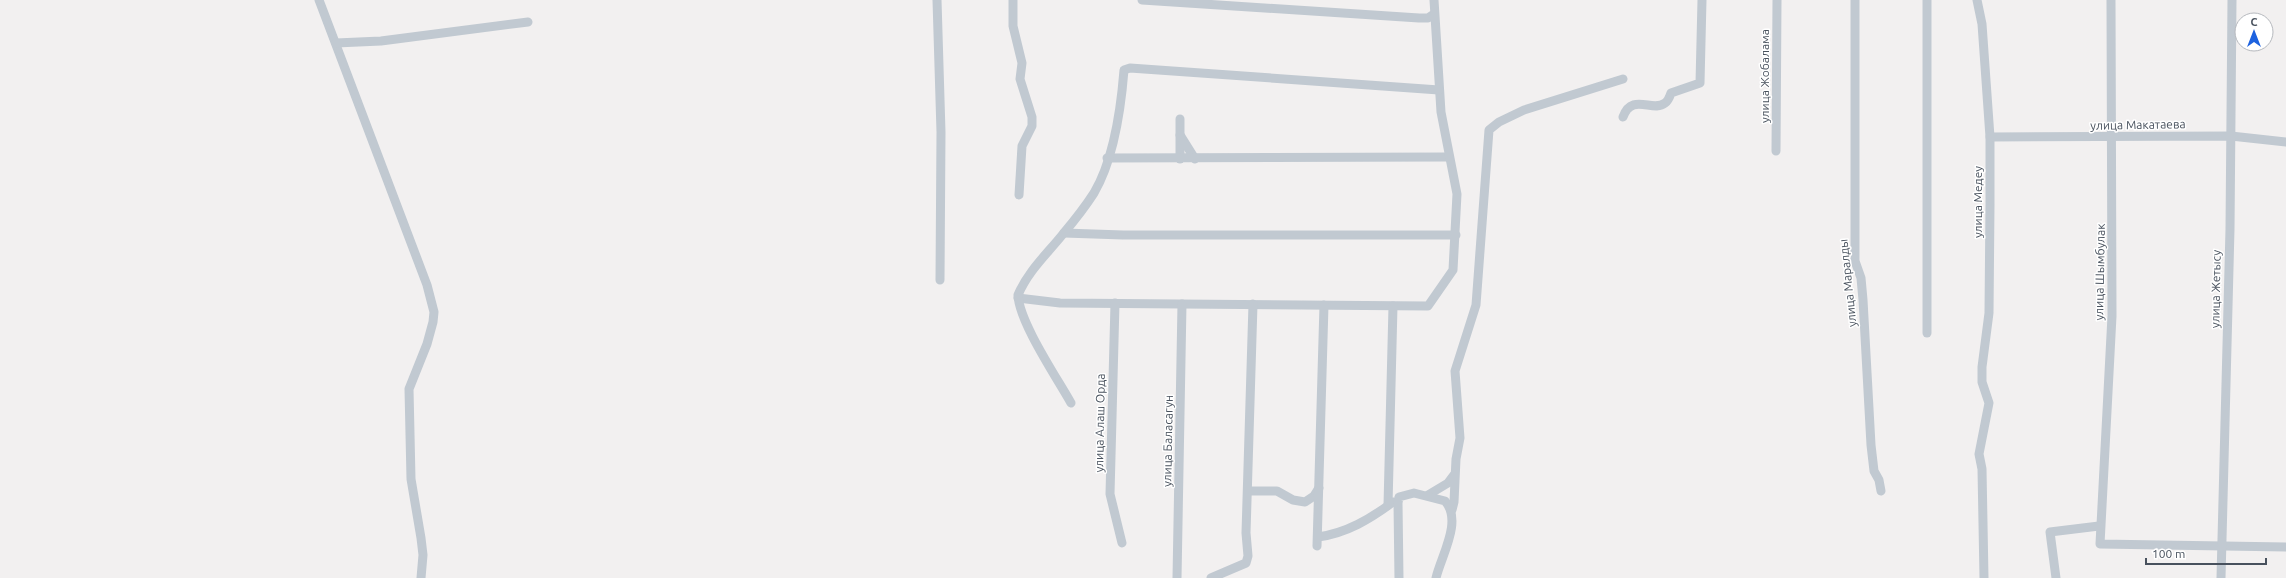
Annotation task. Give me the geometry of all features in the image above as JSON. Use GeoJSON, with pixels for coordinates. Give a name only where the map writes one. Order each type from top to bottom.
{"type":"FeatureCollection","features":[{"type":"Feature","properties":{"kind":"street"},"geometry":{"type":"LineString","coordinates":[[319,0],[336,43],[358,108],[427,285],[434,312],[427,344],[408,389],[411,479],[421,544],[421,578]]}},
{"type":"Feature","properties":{"kind":"street"},"geometry":{"type":"LineString","coordinates":[[937,0],[941,132],[940,280]]}},
{"type":"Feature","properties":{"kind":"street"},"geometry":{"type":"LineString","coordinates":[[1013,0],[1013,26],[1022,63],[1020,79],[1032,117],[1032,126],[1022,146],[1019,195]]}},
{"type":"Feature","properties":{"kind":"street"},"geometry":{"type":"LineString","coordinates":[[1142,0],[1419,18],[1428,18],[1434,14]]}},
{"type":"Feature","properties":{"kind":"street"},"geometry":{"type":"LineString","coordinates":[[1018,298],[1060,302],[1115,304],[1324,304],[1428,306],[1432,303],[1453,270],[1457,194],[1448,157],[1439,90],[1434,0]]}},
{"type":"Feature","properties":{"kind":"street"},"geometry":{"type":"LineString","coordinates":[[1623,117],[1626,109],[1631,106],[1637,104],[1661,105],[1666,103],[1672,93],[1700,82],[1702,0]]}},
{"type":"Feature","properties":{"kind":"street","name":"улица Жобалама"},"geometry":{"type":"LineString","coordinates":[[1776,151],[1777,0]]}},
{"type":"Feature","properties":{"kind":"street","name":"улица Маралды"},"geometry":{"type":"LineString","coordinates":[[1855,0],[1855,262],[1861,278],[1871,445],[1874,471],[1879,480],[1880,491]]}},
{"type":"Feature","properties":{"kind":"street"},"geometry":{"type":"LineString","coordinates":[[1927,0],[1927,333]]}},
{"type":"Feature","properties":{"kind":"street","name":"улица Медеу"},"geometry":{"type":"LineString","coordinates":[[1977,0],[1982,24],[1990,137],[1989,313],[1982,366],[1982,382],[1989,403],[1979,454],[1982,469],[1984,578]]}},
{"type":"Feature","properties":{"kind":"street","name":"улица Шымбулак"},"geometry":{"type":"LineString","coordinates":[[2111,0],[2113,138],[2111,331],[2104,492],[2099,526],[2100,544],[2221,546]]}},
{"type":"Feature","properties":{"kind":"street","name":"улица Жетысу"},"geometry":{"type":"LineString","coordinates":[[2221,578],[2231,136],[2232,0]]}},
{"type":"Feature","properties":{"kind":"street"},"geometry":{"type":"LineString","coordinates":[[336,43],[364,42],[423,36],[528,22]]}},
{"type":"Feature","properties":{"kind":"street"},"geometry":{"type":"LineString","coordinates":[[1071,403],[1044,357],[1024,317],[1018,298],[1020,288],[1031,272],[1064,233],[1094,192],[1107,158],[1119,117],[1123,97],[1124,70],[1127,68],[1439,90]]}},
{"type":"Feature","properties":{"kind":"street"},"geometry":{"type":"LineString","coordinates":[[1436,578],[1448,544],[1454,502],[1454,475],[1460,438],[1455,371],[1476,305],[1489,130],[1499,122],[1524,110],[1623,79]]}},
{"type":"Feature","properties":{"kind":"street"},"geometry":{"type":"LineString","coordinates":[[1180,119],[1180,159]]}},
{"type":"Feature","properties":{"kind":"street"},"geometry":{"type":"LineString","coordinates":[[1180,135],[1196,159]]}},
{"type":"Feature","properties":{"kind":"street","name":"улица Макатаева"},"geometry":{"type":"LineString","coordinates":[[1990,137],[2113,138],[2231,136],[2286,142]]}},
{"type":"Feature","properties":{"kind":"street"},"geometry":{"type":"LineString","coordinates":[[1107,158],[1196,159],[1448,157]]}},
{"type":"Feature","properties":{"kind":"street"},"geometry":{"type":"LineString","coordinates":[[1064,233],[1123,235],[1456,235]]}},
{"type":"Feature","properties":{"kind":"street","name":"улица Алаш Орда"},"geometry":{"type":"LineString","coordinates":[[1115,304],[1110,494],[1122,543]]}},
{"type":"Feature","properties":{"kind":"street","name":"улица Баласагун"},"geometry":{"type":"LineString","coordinates":[[1177,578],[1182,304]]}},
{"type":"Feature","properties":{"kind":"street"},"geometry":{"type":"LineString","coordinates":[[1211,578],[1246,563],[1253,304]]}},
{"type":"Feature","properties":{"kind":"street"},"geometry":{"type":"LineString","coordinates":[[1324,304],[1318,542],[1360,524],[1400,497],[1414,493],[1428,495],[1445,501],[1452,510]]}},
{"type":"Feature","properties":{"kind":"street"},"geometry":{"type":"LineString","coordinates":[[1388,505],[1392,306]]}},
{"type":"Feature","properties":{"kind":"street"},"geometry":{"type":"LineString","coordinates":[[1428,495],[1448,483],[1454,475]]}},
{"type":"Feature","properties":{"kind":"street"},"geometry":{"type":"LineString","coordinates":[[1248,491],[1277,491],[1299,502],[1305,502],[1314,496],[1319,488]]}},
{"type":"Feature","properties":{"kind":"street"},"geometry":{"type":"LineString","coordinates":[[1399,578],[1400,497]]}},
{"type":"Feature","properties":{"kind":"street"},"geometry":{"type":"LineString","coordinates":[[2056,578],[2050,536],[2052,531],[2099,526]]}},
{"type":"Feature","properties":{"kind":"street"},"geometry":{"type":"LineString","coordinates":[[2221,546],[2286,547]]}}]}
